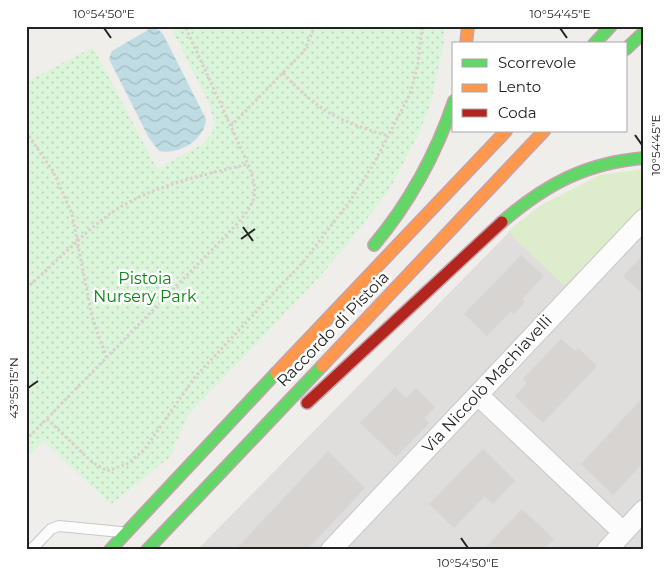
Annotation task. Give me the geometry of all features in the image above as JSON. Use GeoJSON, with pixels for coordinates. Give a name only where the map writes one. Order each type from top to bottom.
{"type":"FeatureCollection","features":[{"type":"Feature","properties":{"kind":"highway"},"geometry":{"type":"LineString","coordinates":[[466,42],[468,26]]}},
{"type":"Feature","properties":{"kind":"highway"},"geometry":{"type":"LineString","coordinates":[[596,42],[611,26]]}},
{"type":"Feature","properties":{"kind":"highway"},"geometry":{"type":"LineString","coordinates":[[628,47],[644,32]]}},
{"type":"Feature","properties":{"kind":"highway"},"geometry":{"type":"LineString","coordinates":[[628,48],[644,39]]}},
{"type":"Feature","properties":{"kind":"highway"},"geometry":{"type":"LineString","coordinates":[[367,252],[404,206],[437,144],[452,106]]}},
{"type":"Feature","properties":{"kind":"highway","name":"Raccordo di Pistoia"},"geometry":{"type":"LineString","coordinates":[[110,550],[299,347],[505,132]]}},
{"type":"Feature","properties":{"kind":"highway","name":"Raccordo di Pistoia"},"geometry":{"type":"LineString","coordinates":[[147,550],[543,132]]}},
{"type":"Feature","properties":{"kind":"highway"},"geometry":{"type":"LineString","coordinates":[[301,409],[492,232],[528,202],[582,170],[609,163],[644,158]]}},
{"type":"Feature","properties":{"kind":"highway"},"geometry":{"type":"LineString","coordinates":[[299,347],[324,306]]}},
{"type":"Feature","properties":{"kind":"highway"},"geometry":{"type":"LineString","coordinates":[[199,494],[286,421]]}},
{"type":"Feature","properties":{"kind":"street","name":"Via Niccolò Machiavelli"},"geometry":{"type":"LineString","coordinates":[[331,550],[644,219]]}},
{"type":"Feature","properties":{"kind":"street"},"geometry":{"type":"LineString","coordinates":[[478,395],[623,532]]}},
{"type":"Feature","properties":{"kind":"street"},"geometry":{"type":"LineString","coordinates":[[607,550],[644,510]]}},
{"type":"Feature","properties":{"kind":"lane"},"geometry":{"type":"LineString","coordinates":[[31,550],[51,529],[59,526],[127,533]]}},
{"type":"Feature","properties":{"kind":"path"},"geometry":{"type":"LineString","coordinates":[[26,440],[107,359],[247,212],[256,194],[256,184],[248,164],[185,26]]}},
{"type":"Feature","properties":{"kind":"path"},"geometry":{"type":"LineString","coordinates":[[231,126],[304,51],[315,26]]}},
{"type":"Feature","properties":{"kind":"path"},"geometry":{"type":"LineString","coordinates":[[47,419],[99,468],[114,470],[135,458],[155,436],[195,378],[327,234],[350,202],[410,94],[418,64],[422,26]]}},
{"type":"Feature","properties":{"kind":"path"},"geometry":{"type":"LineString","coordinates":[[283,72],[307,98],[325,112],[356,126],[388,136]]}},
{"type":"Feature","properties":{"kind":"path"},"geometry":{"type":"LineString","coordinates":[[26,132],[41,151],[65,195],[78,242],[92,317],[107,359]]}},
{"type":"Feature","properties":{"kind":"path"},"geometry":{"type":"LineString","coordinates":[[26,288],[103,219],[125,205],[152,192],[213,172],[248,164]]}},
{"type":"Feature","properties":{"kind":"shaded area"},"geometry":{"type":"Polygon","coordinates":[[[644,169],[644,550],[197,550],[520,221],[644,169]]]}},
{"type":"Feature","properties":{"kind":"green space","name":"Pistoia Nursery Park"},"geometry":{"type":"Polygon","coordinates":[[[170,26],[444,26],[444,42],[430,105],[418,135],[389,190],[346,246],[312,285],[188,415],[170,457],[111,504],[43,441],[26,458],[26,82],[93,47],[157,169],[203,144],[212,133],[215,125],[209,103],[170,26]]]}},
{"type":"Feature","properties":{"kind":"green space"},"geometry":{"type":"Polygon","coordinates":[[[644,169],[644,209],[564,286],[508,232],[541,205],[600,175],[644,169]]]}},
{"type":"Feature","properties":{"kind":"water"},"geometry":{"type":"Polygon","coordinates":[[[151,28],[159,30],[163,34],[206,119],[205,127],[196,139],[175,151],[159,151],[149,138],[109,59],[112,51],[151,28]]]}},
{"type":"Feature","properties":{"kind":"building"},"geometry":{"type":"Polygon","coordinates":[[[644,254],[644,295],[623,276],[644,254]]]}},
{"type":"Feature","properties":{"kind":"building"},"geometry":{"type":"Polygon","coordinates":[[[521,255],[544,276],[522,299],[525,302],[514,314],[511,311],[487,336],[464,314],[521,255]]]}},
{"type":"Feature","properties":{"kind":"building"},"geometry":{"type":"Polygon","coordinates":[[[561,339],[575,351],[578,348],[597,366],[543,423],[515,396],[527,383],[523,379],[561,339]]]}},
{"type":"Feature","properties":{"kind":"building"},"geometry":{"type":"Polygon","coordinates":[[[395,387],[406,398],[416,388],[435,407],[424,418],[429,423],[396,457],[360,423],[395,387]]]}},
{"type":"Feature","properties":{"kind":"building"},"geometry":{"type":"Polygon","coordinates":[[[644,396],[644,462],[613,495],[581,464],[644,396]]]}},
{"type":"Feature","properties":{"kind":"building"},"geometry":{"type":"Polygon","coordinates":[[[483,449],[515,481],[493,504],[485,496],[454,528],[429,504],[483,449]]]}},
{"type":"Feature","properties":{"kind":"building"},"geometry":{"type":"Polygon","coordinates":[[[328,451],[365,488],[307,550],[235,550],[328,451]]]}},
{"type":"Feature","properties":{"kind":"building"},"geometry":{"type":"Polygon","coordinates":[[[522,509],[554,539],[544,550],[483,550],[522,509]]]}},
{"type":"Feature","properties":{"kind":"traffic: fast"},"geometry":{"type":"LineString","coordinates":[[596,42],[611,26]]}},
{"type":"Feature","properties":{"kind":"traffic: fast"},"geometry":{"type":"LineString","coordinates":[[628,47],[644,32]]}},
{"type":"Feature","properties":{"kind":"traffic: fast"},"geometry":{"type":"LineString","coordinates":[[374,245],[399,212],[421,177],[439,140],[452,107]]}},
{"type":"Feature","properties":{"kind":"traffic: fast"},"geometry":{"type":"LineString","coordinates":[[502,222],[551,186],[585,170],[644,158]]}},
{"type":"Feature","properties":{"kind":"traffic: fast"},"geometry":{"type":"LineString","coordinates":[[147,550],[322,366]]}},
{"type":"Feature","properties":{"kind":"traffic: fast"},"geometry":{"type":"LineString","coordinates":[[110,550],[276,373]]}},
{"type":"Feature","properties":{"kind":"traffic: slow"},"geometry":{"type":"LineString","coordinates":[[466,42],[468,26]]}},
{"type":"Feature","properties":{"kind":"traffic: slow"},"geometry":{"type":"LineString","coordinates":[[276,373],[505,132]]}},
{"type":"Feature","properties":{"kind":"traffic: slow"},"geometry":{"type":"LineString","coordinates":[[322,366],[543,132]]}},
{"type":"Feature","properties":{"kind":"traffic: jam"},"geometry":{"type":"LineString","coordinates":[[307,403],[502,222]]}}]}
